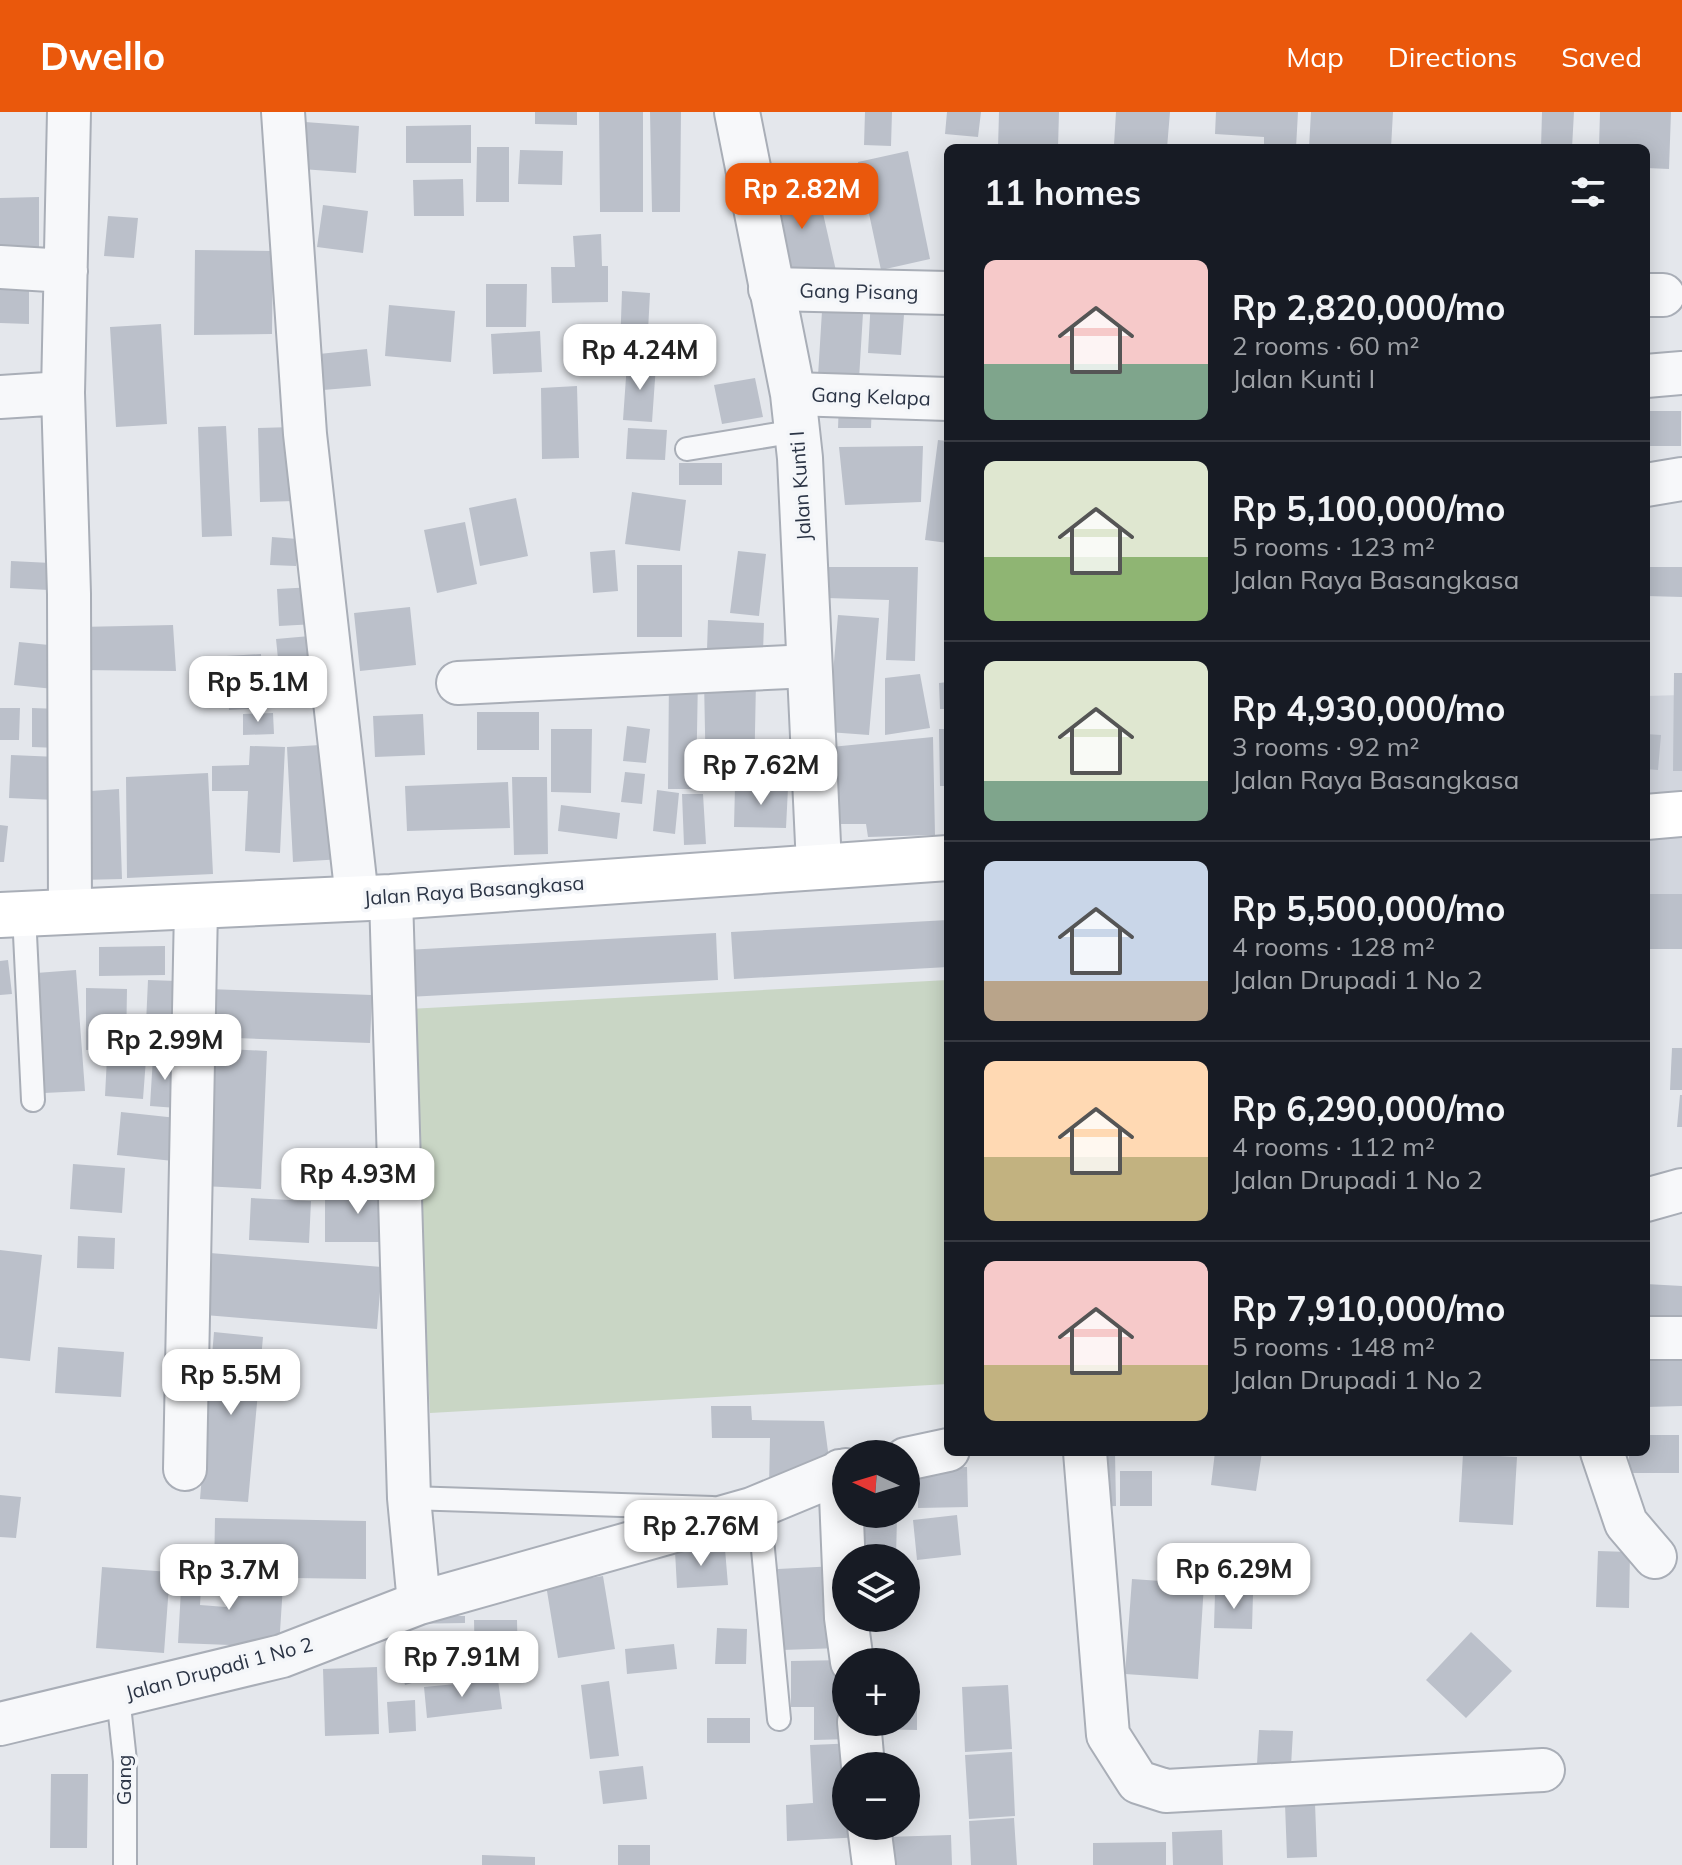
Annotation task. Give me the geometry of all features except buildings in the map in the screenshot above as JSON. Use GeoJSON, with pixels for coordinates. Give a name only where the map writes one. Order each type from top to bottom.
{"type":"FeatureCollection","features":[{"type":"Feature","properties":{"kind":"main road"},"geometry":{"type":"LineString","coordinates":[[1650,817],[1682,814]]}},
{"type":"Feature","properties":{"kind":"main road","name":"Jalan Raya Basangkasa"},"geometry":{"type":"LineString","coordinates":[[12,914],[374,898],[944,858]]}},
{"type":"Feature","properties":{"kind":"street"},"geometry":{"type":"LineString","coordinates":[[69,112],[63,393],[69,594],[70,912]]}},
{"type":"Feature","properties":{"kind":"street"},"geometry":{"type":"LineString","coordinates":[[283,112],[305,434],[374,898],[409,1498],[419,1603]]}},
{"type":"Feature","properties":{"kind":"street","name":"Jalan Kunti I"},"geometry":{"type":"LineString","coordinates":[[737,112],[795,412],[819,865]]}},
{"type":"Feature","properties":{"kind":"street"},"geometry":{"type":"LineString","coordinates":[[0,267],[66,271]]}},
{"type":"Feature","properties":{"kind":"street","name":"Gang Pisang"},"geometry":{"type":"LineString","coordinates":[[770,289],[944,293]]}},
{"type":"Feature","properties":{"kind":"street"},"geometry":{"type":"LineString","coordinates":[[1650,376],[1682,373]]}},
{"type":"Feature","properties":{"kind":"street"},"geometry":{"type":"LineString","coordinates":[[0,397],[63,393]]}},
{"type":"Feature","properties":{"kind":"street","name":"Gang Kelapa"},"geometry":{"type":"LineString","coordinates":[[795,412],[944,399]]}},
{"type":"Feature","properties":{"kind":"street"},"geometry":{"type":"LineString","coordinates":[[1650,484],[1682,479]]}},
{"type":"Feature","properties":{"kind":"street"},"geometry":{"type":"LineString","coordinates":[[458,683],[810,666]]}},
{"type":"Feature","properties":{"kind":"street"},"geometry":{"type":"LineString","coordinates":[[185,1469],[196,908]]}},
{"type":"Feature","properties":{"kind":"street"},"geometry":{"type":"LineString","coordinates":[[1650,1199],[1682,1190]]}},
{"type":"Feature","properties":{"kind":"street"},"geometry":{"type":"LineString","coordinates":[[1650,1338],[1682,1338]]}},
{"type":"Feature","properties":{"kind":"street"},"geometry":{"type":"LineString","coordinates":[[920,1456],[944,1451]]}},
{"type":"Feature","properties":{"kind":"street"},"geometry":{"type":"LineString","coordinates":[[1085,1456],[1108,1735],[1138,1782],[1166,1791],[1543,1770]]}},
{"type":"Feature","properties":{"kind":"street"},"geometry":{"type":"LineString","coordinates":[[1603,1456],[1626,1523],[1655,1557]]}},
{"type":"Feature","properties":{"kind":"street","name":"Jalan Drupadi 1 No 2"},"geometry":{"type":"LineString","coordinates":[[0,1724],[282,1656],[419,1603],[755,1508],[832,1476]]}},
{"type":"Feature","properties":{"kind":"street"},"geometry":{"type":"LineString","coordinates":[[871,1840],[874,1865]]}},
{"type":"Feature","properties":{"kind":"lane"},"geometry":{"type":"LineString","coordinates":[[687,449],[795,412]]}},
{"type":"Feature","properties":{"kind":"lane"},"geometry":{"type":"LineString","coordinates":[[12,914],[33,1100]]}},
{"type":"Feature","properties":{"kind":"lane"},"geometry":{"type":"LineString","coordinates":[[409,1498],[755,1508],[779,1719]]}},
{"type":"Feature","properties":{"kind":"lane","name":"Gang"},"geometry":{"type":"LineString","coordinates":[[118,1696],[125,1761],[125,1865]]}},
{"type":"Feature","properties":{"kind":"shaded area"},"geometry":{"type":"Polygon","coordinates":[[[1682,695],[1682,899],[1650,902],[1650,696],[1682,695]]]}},
{"type":"Feature","properties":{"kind":"green space"},"geometry":{"type":"Polygon","coordinates":[[[944,980],[944,1384],[430,1413],[409,1009],[944,980]]]}}]}
